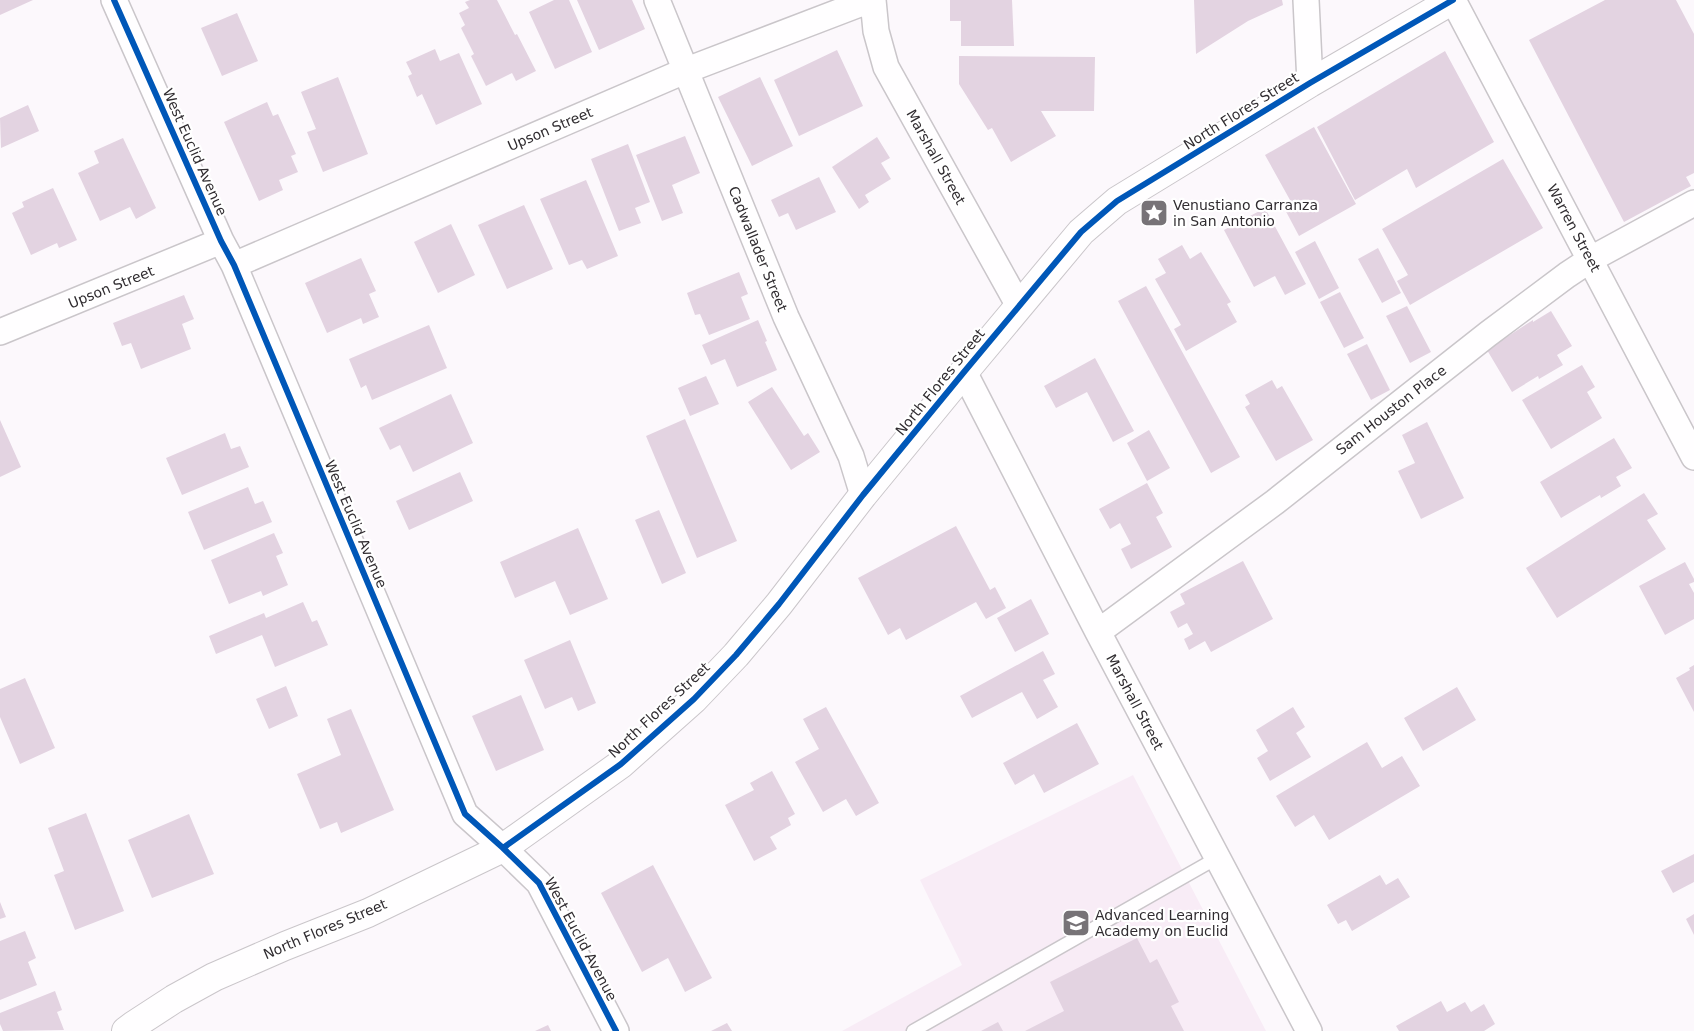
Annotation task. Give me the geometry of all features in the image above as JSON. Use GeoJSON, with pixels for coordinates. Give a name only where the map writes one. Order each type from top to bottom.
{"type":"FeatureCollection","features":[{"type":"Feature","properties":{"kind":"main road","name":"North Flores Street"},"geometry":{"type":"LineString","coordinates":[[126,1031],[174,999],[214,977],[368,913],[503,848],[621,764],[694,699],[736,654],[779,604],[863,495],[1081,232],[1117,201],[1310,83],[1453,0]]}},
{"type":"Feature","properties":{"kind":"street","name":"West Euclid Avenue"},"geometry":{"type":"LineString","coordinates":[[114,0],[221,242],[234,266],[465,814],[540,883],[616,1031]]}},
{"type":"Feature","properties":{"kind":"street","name":"Cadwallader Street"},"geometry":{"type":"LineString","coordinates":[[657,0],[786,317],[851,456],[863,495]]}},
{"type":"Feature","properties":{"kind":"street","name":"Upson Street"},"geometry":{"type":"LineString","coordinates":[[234,266],[687,70],[872,0]]}},
{"type":"Feature","properties":{"kind":"street","name":"Marshall Street"},"geometry":{"type":"LineString","coordinates":[[872,0],[876,31],[886,67],[1019,306]]}},
{"type":"Feature","properties":{"kind":"street"},"geometry":{"type":"LineString","coordinates":[[1306,0],[1310,83]]}},
{"type":"Feature","properties":{"kind":"street","name":"Warren Street"},"geometry":{"type":"LineString","coordinates":[[1453,0],[1694,457]]}},
{"type":"Feature","properties":{"kind":"street","name":"Sam Houston Place"},"geometry":{"type":"LineString","coordinates":[[1098,632],[1275,502],[1488,334],[1591,259],[1694,203]]}},
{"type":"Feature","properties":{"kind":"street","name":"Upson Street"},"geometry":{"type":"LineString","coordinates":[[0,332],[221,242]]}},
{"type":"Feature","properties":{"kind":"street","name":"Marshall Street"},"geometry":{"type":"LineString","coordinates":[[964,372],[1098,632],[1309,1031]]}},
{"type":"Feature","properties":{"kind":"lane"},"geometry":{"type":"LineString","coordinates":[[913,1031],[1217,858]]}},
{"type":"Feature","properties":{"kind":"shaded area","name":"Advanced Learning Academy on Euclid"},"geometry":{"type":"Polygon","coordinates":[[[1133,775],[1266,1031],[842,1031],[962,965],[920,880],[1133,775]]]}},
{"type":"Feature","properties":{"kind":"building"},"geometry":{"type":"Polygon","coordinates":[[[0,0],[33,0],[0,15],[0,0]]]}},
{"type":"Feature","properties":{"kind":"building"},"geometry":{"type":"Polygon","coordinates":[[[470,0],[497,0],[536,71],[516,81],[512,73],[486,86],[471,56],[474,54],[461,28],[465,25],[459,13],[469,8],[465,2],[470,0]]]}},
{"type":"Feature","properties":{"kind":"building"},"geometry":{"type":"Polygon","coordinates":[[[554,0],[569,0],[592,52],[555,69],[529,12],[554,0]]]}},
{"type":"Feature","properties":{"kind":"building"},"geometry":{"type":"Polygon","coordinates":[[[577,0],[632,0],[645,29],[599,50],[577,0]]]}},
{"type":"Feature","properties":{"kind":"building"},"geometry":{"type":"Polygon","coordinates":[[[950,0],[1012,0],[1014,46],[961,46],[961,21],[950,21],[950,0]]]}},
{"type":"Feature","properties":{"kind":"building"},"geometry":{"type":"Polygon","coordinates":[[[1194,0],[1282,0],[1283,5],[1248,21],[1196,54],[1194,0]]]}},
{"type":"Feature","properties":{"kind":"building"},"geometry":{"type":"Polygon","coordinates":[[[1605,0],[1676,0],[1694,34],[1694,173],[1686,177],[1691,186],[1624,222],[1529,40],[1605,0]]]}},
{"type":"Feature","properties":{"kind":"building"},"geometry":{"type":"Polygon","coordinates":[[[237,13],[258,61],[222,76],[201,28],[237,13]]]}},
{"type":"Feature","properties":{"kind":"building"},"geometry":{"type":"Polygon","coordinates":[[[435,49],[440,61],[459,53],[482,104],[436,125],[422,94],[417,97],[408,76],[412,74],[406,62],[435,49]]]}},
{"type":"Feature","properties":{"kind":"building"},"geometry":{"type":"Polygon","coordinates":[[[837,50],[863,106],[799,136],[774,80],[837,50]]]}},
{"type":"Feature","properties":{"kind":"building"},"geometry":{"type":"Polygon","coordinates":[[[1445,51],[1494,142],[1416,188],[1407,169],[1355,200],[1317,127],[1445,51]]]}},
{"type":"Feature","properties":{"kind":"building"},"geometry":{"type":"Polygon","coordinates":[[[959,56],[1095,57],[1094,111],[1041,111],[1056,136],[1011,162],[992,128],[988,130],[959,84],[959,56]]]}},
{"type":"Feature","properties":{"kind":"building"},"geometry":{"type":"Polygon","coordinates":[[[338,77],[368,154],[323,172],[307,132],[316,129],[301,92],[338,77]]]}},
{"type":"Feature","properties":{"kind":"building"},"geometry":{"type":"Polygon","coordinates":[[[760,77],[793,146],[752,166],[718,97],[760,77]]]}},
{"type":"Feature","properties":{"kind":"building"},"geometry":{"type":"Polygon","coordinates":[[[267,102],[273,116],[278,114],[296,154],[291,156],[298,172],[279,180],[283,190],[259,201],[224,122],[267,102]]]}},
{"type":"Feature","properties":{"kind":"building"},"geometry":{"type":"Polygon","coordinates":[[[28,105],[39,131],[1,148],[0,118],[28,105]]]}},
{"type":"Feature","properties":{"kind":"building"},"geometry":{"type":"Polygon","coordinates":[[[1314,127],[1356,204],[1299,236],[1282,204],[1290,200],[1265,155],[1314,127]]]}},
{"type":"Feature","properties":{"kind":"building"},"geometry":{"type":"Polygon","coordinates":[[[685,136],[700,173],[672,185],[683,213],[662,221],[636,155],[685,136]]]}},
{"type":"Feature","properties":{"kind":"building"},"geometry":{"type":"Polygon","coordinates":[[[877,137],[890,158],[881,163],[891,179],[865,195],[869,202],[859,209],[832,167],[877,137]]]}},
{"type":"Feature","properties":{"kind":"building"},"geometry":{"type":"Polygon","coordinates":[[[123,138],[156,208],[136,219],[130,207],[100,221],[78,173],[99,163],[94,151],[123,138]]]}},
{"type":"Feature","properties":{"kind":"building"},"geometry":{"type":"Polygon","coordinates":[[[628,144],[650,202],[635,208],[641,223],[619,231],[591,159],[628,144]]]}},
{"type":"Feature","properties":{"kind":"building"},"geometry":{"type":"Polygon","coordinates":[[[1503,159],[1543,228],[1410,305],[1397,281],[1408,275],[1382,229],[1503,159]]]}},
{"type":"Feature","properties":{"kind":"building"},"geometry":{"type":"Polygon","coordinates":[[[819,177],[836,212],[796,230],[788,213],[779,217],[771,200],[819,177]]]}},
{"type":"Feature","properties":{"kind":"building"},"geometry":{"type":"Polygon","coordinates":[[[586,180],[618,256],[587,269],[582,260],[569,265],[540,199],[586,180]]]}},
{"type":"Feature","properties":{"kind":"building"},"geometry":{"type":"Polygon","coordinates":[[[53,188],[77,240],[59,248],[57,243],[31,255],[12,213],[24,207],[22,202],[53,188]]]}},
{"type":"Feature","properties":{"kind":"building"},"geometry":{"type":"Polygon","coordinates":[[[524,205],[553,269],[507,289],[478,225],[524,205]]]}},
{"type":"Feature","properties":{"kind":"building"},"geometry":{"type":"Polygon","coordinates":[[[1265,208],[1306,284],[1285,295],[1275,276],[1254,287],[1224,230],[1265,208]]]}},
{"type":"Feature","properties":{"kind":"building"},"geometry":{"type":"Polygon","coordinates":[[[451,224],[475,275],[438,293],[414,242],[451,224]]]}},
{"type":"Feature","properties":{"kind":"building"},"geometry":{"type":"Polygon","coordinates":[[[1315,241],[1339,288],[1319,299],[1295,252],[1315,241]]]}},
{"type":"Feature","properties":{"kind":"building"},"geometry":{"type":"Polygon","coordinates":[[[1182,245],[1190,259],[1201,252],[1231,302],[1227,304],[1237,322],[1186,351],[1174,329],[1181,325],[1155,279],[1166,273],[1158,259],[1182,245]]]}},
{"type":"Feature","properties":{"kind":"building"},"geometry":{"type":"Polygon","coordinates":[[[1378,248],[1401,293],[1382,303],[1358,259],[1378,248]]]}},
{"type":"Feature","properties":{"kind":"building"},"geometry":{"type":"Polygon","coordinates":[[[361,258],[376,291],[369,294],[379,317],[363,324],[361,318],[327,333],[305,283],[361,258]]]}},
{"type":"Feature","properties":{"kind":"building"},"geometry":{"type":"Polygon","coordinates":[[[739,272],[748,294],[741,297],[750,319],[709,335],[700,314],[695,315],[687,293],[739,272]]]}},
{"type":"Feature","properties":{"kind":"building"},"geometry":{"type":"Polygon","coordinates":[[[1146,286],[1240,457],[1211,473],[1118,301],[1146,286]]]}},
{"type":"Feature","properties":{"kind":"building"},"geometry":{"type":"Polygon","coordinates":[[[1340,292],[1364,338],[1344,348],[1320,302],[1340,292]]]}},
{"type":"Feature","properties":{"kind":"building"},"geometry":{"type":"Polygon","coordinates":[[[184,295],[194,319],[182,324],[191,349],[141,369],[131,343],[122,346],[113,323],[184,295]]]}},
{"type":"Feature","properties":{"kind":"building"},"geometry":{"type":"Polygon","coordinates":[[[1407,306],[1431,352],[1410,363],[1386,316],[1407,306]]]}},
{"type":"Feature","properties":{"kind":"building"},"geometry":{"type":"Polygon","coordinates":[[[1551,311],[1572,346],[1557,355],[1563,365],[1539,379],[1538,376],[1512,392],[1487,350],[1533,320],[1533,322],[1551,311]]]}},
{"type":"Feature","properties":{"kind":"building"},"geometry":{"type":"Polygon","coordinates":[[[758,320],[777,370],[737,387],[725,359],[711,365],[702,345],[758,320]]]}},
{"type":"Feature","properties":{"kind":"building"},"geometry":{"type":"Polygon","coordinates":[[[429,325],[447,368],[372,400],[366,385],[361,388],[349,359],[429,325]]]}},
{"type":"Feature","properties":{"kind":"building"},"geometry":{"type":"Polygon","coordinates":[[[1367,344],[1390,390],[1371,400],[1347,354],[1367,344]]]}},
{"type":"Feature","properties":{"kind":"building"},"geometry":{"type":"Polygon","coordinates":[[[1095,358],[1134,431],[1113,442],[1087,392],[1056,408],[1044,386],[1095,358]]]}},
{"type":"Feature","properties":{"kind":"building"},"geometry":{"type":"Polygon","coordinates":[[[1582,365],[1595,387],[1587,392],[1602,418],[1551,449],[1522,400],[1582,365]]]}},
{"type":"Feature","properties":{"kind":"building"},"geometry":{"type":"Polygon","coordinates":[[[706,376],[719,404],[690,416],[678,388],[706,376]]]}},
{"type":"Feature","properties":{"kind":"building"},"geometry":{"type":"Polygon","coordinates":[[[1272,380],[1277,389],[1282,386],[1313,440],[1276,461],[1245,407],[1250,404],[1245,395],[1272,380]]]}},
{"type":"Feature","properties":{"kind":"building"},"geometry":{"type":"Polygon","coordinates":[[[772,387],[804,436],[808,433],[820,452],[791,470],[748,402],[772,387]]]}},
{"type":"Feature","properties":{"kind":"building"},"geometry":{"type":"Polygon","coordinates":[[[451,394],[473,443],[413,472],[400,445],[390,450],[379,428],[451,394]]]}},
{"type":"Feature","properties":{"kind":"building"},"geometry":{"type":"Polygon","coordinates":[[[685,419],[737,541],[697,558],[646,436],[685,419]]]}},
{"type":"Feature","properties":{"kind":"building"},"geometry":{"type":"Polygon","coordinates":[[[0,420],[21,467],[0,477],[0,420]]]}},
{"type":"Feature","properties":{"kind":"building"},"geometry":{"type":"Polygon","coordinates":[[[1427,422],[1464,498],[1421,519],[1398,471],[1415,463],[1402,435],[1427,422]]]}},
{"type":"Feature","properties":{"kind":"building"},"geometry":{"type":"Polygon","coordinates":[[[1149,430],[1170,468],[1147,481],[1127,443],[1149,430]]]}},
{"type":"Feature","properties":{"kind":"building"},"geometry":{"type":"Polygon","coordinates":[[[225,433],[231,449],[240,446],[249,467],[182,495],[166,458],[225,433]]]}},
{"type":"Feature","properties":{"kind":"building"},"geometry":{"type":"Polygon","coordinates":[[[1614,438],[1632,468],[1616,477],[1621,486],[1601,498],[1600,495],[1561,518],[1540,482],[1614,438]]]}},
{"type":"Feature","properties":{"kind":"building"},"geometry":{"type":"Polygon","coordinates":[[[460,472],[473,501],[409,530],[396,501],[460,472]]]}},
{"type":"Feature","properties":{"kind":"building"},"geometry":{"type":"Polygon","coordinates":[[[1147,483],[1163,513],[1156,517],[1172,547],[1131,569],[1121,549],[1131,544],[1120,523],[1110,529],[1099,509],[1147,483]]]}},
{"type":"Feature","properties":{"kind":"building"},"geometry":{"type":"Polygon","coordinates":[[[248,487],[255,504],[263,501],[272,522],[204,550],[188,512],[248,487]]]}},
{"type":"Feature","properties":{"kind":"building"},"geometry":{"type":"Polygon","coordinates":[[[1644,493],[1658,514],[1647,520],[1666,549],[1557,618],[1526,568],[1644,493]]]}},
{"type":"Feature","properties":{"kind":"building"},"geometry":{"type":"Polygon","coordinates":[[[659,510],[686,573],[662,584],[635,520],[659,510]]]}},
{"type":"Feature","properties":{"kind":"building"},"geometry":{"type":"Polygon","coordinates":[[[956,526],[990,590],[995,587],[1006,608],[986,619],[976,602],[906,640],[900,628],[888,635],[858,578],[956,526]]]}},
{"type":"Feature","properties":{"kind":"building"},"geometry":{"type":"Polygon","coordinates":[[[578,528],[608,599],[570,615],[555,581],[515,598],[500,562],[578,528]]]}},
{"type":"Feature","properties":{"kind":"building"},"geometry":{"type":"Polygon","coordinates":[[[274,533],[283,553],[276,556],[288,585],[263,596],[261,591],[229,604],[211,560],[274,533]]]}},
{"type":"Feature","properties":{"kind":"building"},"geometry":{"type":"Polygon","coordinates":[[[1243,561],[1273,619],[1211,652],[1205,641],[1189,650],[1184,639],[1193,634],[1187,623],[1178,628],[1170,612],[1185,604],[1180,594],[1243,561]]]}},
{"type":"Feature","properties":{"kind":"building"},"geometry":{"type":"Polygon","coordinates":[[[1685,562],[1694,579],[1694,582],[1689,584],[1694,593],[1694,619],[1665,635],[1639,586],[1685,562]]]}},
{"type":"Feature","properties":{"kind":"building"},"geometry":{"type":"Polygon","coordinates":[[[1031,599],[1049,634],[1015,652],[997,618],[1031,599]]]}},
{"type":"Feature","properties":{"kind":"building"},"geometry":{"type":"Polygon","coordinates":[[[303,602],[312,622],[317,620],[328,645],[275,667],[262,635],[216,654],[209,636],[264,613],[266,618],[303,602]]]}},
{"type":"Feature","properties":{"kind":"building"},"geometry":{"type":"Polygon","coordinates":[[[570,640],[596,703],[578,711],[572,697],[545,709],[524,660],[570,640]]]}},
{"type":"Feature","properties":{"kind":"building"},"geometry":{"type":"Polygon","coordinates":[[[1043,651],[1055,674],[1043,680],[1058,707],[1037,719],[1022,692],[972,718],[960,696],[1043,651]]]}},
{"type":"Feature","properties":{"kind":"building"},"geometry":{"type":"Polygon","coordinates":[[[1694,665],[1694,712],[1676,678],[1690,670],[1689,668],[1694,665]]]}},
{"type":"Feature","properties":{"kind":"building"},"geometry":{"type":"Polygon","coordinates":[[[25,678],[55,748],[20,764],[0,717],[0,689],[25,678]]]}},
{"type":"Feature","properties":{"kind":"building"},"geometry":{"type":"Polygon","coordinates":[[[286,686],[298,716],[269,729],[256,699],[286,686]]]}},
{"type":"Feature","properties":{"kind":"building"},"geometry":{"type":"Polygon","coordinates":[[[1457,687],[1476,720],[1423,751],[1404,718],[1457,687]]]}},
{"type":"Feature","properties":{"kind":"building"},"geometry":{"type":"Polygon","coordinates":[[[521,695],[544,750],[496,771],[472,716],[521,695]]]}},
{"type":"Feature","properties":{"kind":"building"},"geometry":{"type":"Polygon","coordinates":[[[826,707],[879,803],[856,816],[846,799],[823,812],[795,762],[819,749],[803,719],[826,707]]]}},
{"type":"Feature","properties":{"kind":"building"},"geometry":{"type":"Polygon","coordinates":[[[1293,707],[1305,727],[1296,733],[1311,757],[1270,781],[1257,758],[1268,751],[1256,730],[1293,707]]]}},
{"type":"Feature","properties":{"kind":"building"},"geometry":{"type":"Polygon","coordinates":[[[351,709],[394,810],[341,833],[337,822],[320,829],[297,774],[341,755],[327,719],[351,709]]]}},
{"type":"Feature","properties":{"kind":"building"},"geometry":{"type":"Polygon","coordinates":[[[1077,723],[1099,764],[1044,793],[1034,774],[1015,785],[1003,763],[1077,723]]]}},
{"type":"Feature","properties":{"kind":"building"},"geometry":{"type":"Polygon","coordinates":[[[1367,742],[1382,768],[1402,756],[1420,786],[1329,840],[1314,815],[1295,827],[1276,796],[1367,742]]]}},
{"type":"Feature","properties":{"kind":"building"},"geometry":{"type":"Polygon","coordinates":[[[772,771],[795,814],[788,818],[791,825],[770,837],[777,849],[754,861],[725,805],[754,790],[750,783],[772,771]]]}},
{"type":"Feature","properties":{"kind":"building"},"geometry":{"type":"Polygon","coordinates":[[[86,813],[124,911],[75,930],[54,875],[64,871],[48,828],[86,813]]]}},
{"type":"Feature","properties":{"kind":"building"},"geometry":{"type":"Polygon","coordinates":[[[189,814],[214,874],[152,898],[128,840],[189,814]]]}},
{"type":"Feature","properties":{"kind":"building"},"geometry":{"type":"Polygon","coordinates":[[[1694,854],[1694,882],[1673,893],[1661,871],[1694,854]]]}},
{"type":"Feature","properties":{"kind":"building"},"geometry":{"type":"Polygon","coordinates":[[[653,865],[712,978],[685,992],[668,958],[642,972],[601,893],[653,865]]]}},
{"type":"Feature","properties":{"kind":"building"},"geometry":{"type":"Polygon","coordinates":[[[1380,875],[1386,885],[1398,878],[1410,897],[1352,931],[1346,920],[1338,924],[1327,905],[1380,875]]]}},
{"type":"Feature","properties":{"kind":"building"},"geometry":{"type":"Polygon","coordinates":[[[0,902],[6,917],[0,919],[0,902]]]}},
{"type":"Feature","properties":{"kind":"building"},"geometry":{"type":"Polygon","coordinates":[[[1694,914],[1694,935],[1686,919],[1694,914]]]}},
{"type":"Feature","properties":{"kind":"building"},"geometry":{"type":"Polygon","coordinates":[[[25,931],[36,958],[28,962],[37,985],[0,1000],[0,941],[25,931]]]}},
{"type":"Feature","properties":{"kind":"building"},"geometry":{"type":"Polygon","coordinates":[[[1137,938],[1150,963],[1157,959],[1179,1002],[1171,1006],[1184,1031],[1025,1031],[1064,1011],[1050,982],[1137,938]]]}},
{"type":"Feature","properties":{"kind":"building"},"geometry":{"type":"Polygon","coordinates":[[[55,991],[62,1010],[57,1012],[64,1030],[3,1031],[0,1024],[0,1013],[55,991]]]}},
{"type":"Feature","properties":{"kind":"building"},"geometry":{"type":"Polygon","coordinates":[[[1441,1001],[1447,1012],[1465,1002],[1471,1012],[1484,1004],[1495,1024],[1484,1031],[1399,1031],[1396,1026],[1441,1001]]]}},
{"type":"Feature","properties":{"kind":"building"},"geometry":{"type":"Polygon","coordinates":[[[998,1022],[1003,1031],[981,1031],[998,1022]]]}},
{"type":"Feature","properties":{"kind":"building"},"geometry":{"type":"Polygon","coordinates":[[[727,1023],[732,1031],[711,1031],[727,1023]]]}},
{"type":"Feature","properties":{"kind":"building"},"geometry":{"type":"Polygon","coordinates":[[[548,1025],[551,1031],[535,1031],[548,1025]]]}},
{"type":"Feature","properties":{"kind":"cycle path"},"geometry":{"type":"LineString","coordinates":[[114,0],[221,241],[234,265],[465,814],[539,883],[616,1031]]}},
{"type":"Feature","properties":{"kind":"cycle path"},"geometry":{"type":"LineString","coordinates":[[503,848],[621,764],[694,699],[736,655],[779,604],[863,495],[1081,232],[1117,201],[1310,83],[1453,0]]}},
{"type":"Feature","properties":{"kind":"place","name":"Venustiano Carranza in San Antonio"},"geometry":{"type":"Point","coordinates":[1154,213]}},
{"type":"Feature","properties":{"kind":"place","name":"Advanced Learning Academy on Euclid"},"geometry":{"type":"Point","coordinates":[1076,923]}}]}
